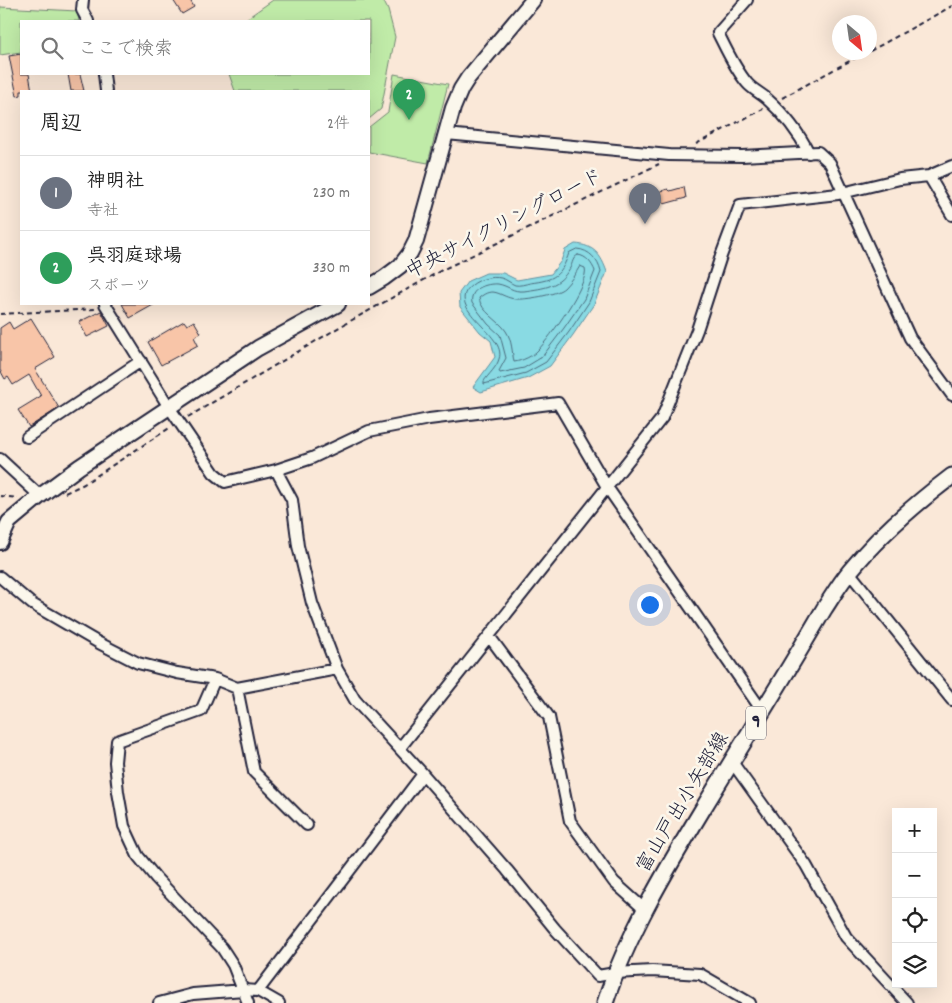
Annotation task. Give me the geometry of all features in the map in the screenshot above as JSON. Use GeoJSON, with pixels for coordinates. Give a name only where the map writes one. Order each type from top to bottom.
{"type":"FeatureCollection","features":[{"type":"Feature","properties":{"kind":"main road","name":"富山戸出小矢部線"},"geometry":{"type":"LineString","coordinates":[[605,1003],[615,973],[644,909],[824,610],[849,572],[884,534],[929,493],[952,476]]}},
{"type":"Feature","properties":{"kind":"street"},"geometry":{"type":"LineString","coordinates":[[83,0],[82,10],[87,20]]}},
{"type":"Feature","properties":{"kind":"street"},"geometry":{"type":"LineString","coordinates":[[370,286],[400,266],[416,241],[453,108],[461,89],[533,0]]}},
{"type":"Feature","properties":{"kind":"street"},"geometry":{"type":"LineString","coordinates":[[747,0],[718,33],[748,84],[787,117],[803,139],[809,153]]}},
{"type":"Feature","properties":{"kind":"street"},"geometry":{"type":"LineString","coordinates":[[104,75],[106,90]]}},
{"type":"Feature","properties":{"kind":"street"},"geometry":{"type":"LineString","coordinates":[[446,134],[676,155],[742,156],[818,152],[830,164],[910,338],[952,395]]}},
{"type":"Feature","properties":{"kind":"street"},"geometry":{"type":"LineString","coordinates":[[400,748],[662,418],[697,330],[740,205],[843,193],[900,179],[929,176],[952,166]]}},
{"type":"Feature","properties":{"kind":"street"},"geometry":{"type":"LineString","coordinates":[[929,176],[952,215]]}},
{"type":"Feature","properties":{"kind":"street"},"geometry":{"type":"LineString","coordinates":[[0,541],[8,522],[39,497],[258,348],[336,305]]}},
{"type":"Feature","properties":{"kind":"street"},"geometry":{"type":"LineString","coordinates":[[106,306],[169,407],[214,473],[225,482],[276,470],[312,458],[369,430],[430,419],[558,403],[607,488],[763,712]]}},
{"type":"Feature","properties":{"kind":"street"},"geometry":{"type":"LineString","coordinates":[[27,437],[141,361]]}},
{"type":"Feature","properties":{"kind":"street"},"geometry":{"type":"LineString","coordinates":[[0,459],[39,497]]}},
{"type":"Feature","properties":{"kind":"street"},"geometry":{"type":"LineString","coordinates":[[276,470],[292,500],[298,546],[312,603],[337,669],[355,700],[424,774],[556,929],[598,976],[615,973],[652,972],[700,974],[750,1003]]}},
{"type":"Feature","properties":{"kind":"street"},"geometry":{"type":"LineString","coordinates":[[849,572],[952,700]]}},
{"type":"Feature","properties":{"kind":"street"},"geometry":{"type":"LineString","coordinates":[[0,577],[32,604],[99,643],[138,663],[177,674],[215,679],[237,688],[337,669]]}},
{"type":"Feature","properties":{"kind":"street"},"geometry":{"type":"LineString","coordinates":[[489,636],[549,717],[570,821],[614,882],[644,909]]}},
{"type":"Feature","properties":{"kind":"street"},"geometry":{"type":"LineString","coordinates":[[215,679],[201,710],[118,742],[115,762],[118,792],[124,826],[138,856],[156,878],[222,948],[233,965],[248,1003]]}},
{"type":"Feature","properties":{"kind":"street"},"geometry":{"type":"LineString","coordinates":[[237,688],[254,772],[307,825]]}},
{"type":"Feature","properties":{"kind":"street"},"geometry":{"type":"LineString","coordinates":[[732,762],[806,865],[846,937],[907,1003]]}},
{"type":"Feature","properties":{"kind":"street"},"geometry":{"type":"LineString","coordinates":[[258,991],[424,774]]}},
{"type":"Feature","properties":{"kind":"street"},"geometry":{"type":"LineString","coordinates":[[159,1003],[193,994],[244,990],[258,991],[279,1003]]}},
{"type":"Feature","properties":{"kind":"path"},"geometry":{"type":"LineString","coordinates":[[877,46],[952,6]]}},
{"type":"Feature","properties":{"kind":"path"},"geometry":{"type":"LineString","coordinates":[[693,146],[852,60]]}},
{"type":"Feature","properties":{"kind":"path","name":"中央サイクリングロード"},"geometry":{"type":"LineString","coordinates":[[61,494],[84,484],[210,402],[442,270],[676,155]]}},
{"type":"Feature","properties":{"kind":"path"},"geometry":{"type":"LineString","coordinates":[[0,314],[106,306]]}},
{"type":"Feature","properties":{"kind":"path"},"geometry":{"type":"LineString","coordinates":[[0,496],[24,499],[39,497]]}},
{"type":"Feature","properties":{"kind":"green space"},"geometry":{"type":"Polygon","coordinates":[[[273,0],[383,0],[388,10],[395,37],[381,109],[370,118],[370,90],[235,90],[229,75],[370,75],[370,20],[244,20],[273,0]]]}},
{"type":"Feature","properties":{"kind":"green space"},"geometry":{"type":"Polygon","coordinates":[[[0,7],[77,11],[79,20],[20,20],[20,52],[0,55],[0,7]]]}},
{"type":"Feature","properties":{"kind":"green space"},"geometry":{"type":"Polygon","coordinates":[[[394,74],[448,84],[428,163],[370,152],[370,126],[388,112],[394,74]]]}},
{"type":"Feature","properties":{"kind":"water"},"geometry":{"type":"Polygon","coordinates":[[[575,244],[587,246],[596,252],[607,272],[594,304],[573,335],[550,366],[528,378],[481,392],[473,387],[495,357],[491,341],[480,332],[460,307],[459,293],[468,281],[486,273],[503,273],[517,280],[551,274],[561,261],[565,250],[575,244]]]}},
{"type":"Feature","properties":{"kind":"building"},"geometry":{"type":"Polygon","coordinates":[[[173,0],[190,0],[194,7],[182,14],[173,0]]]}},
{"type":"Feature","properties":{"kind":"building"},"geometry":{"type":"Polygon","coordinates":[[[20,54],[20,75],[29,75],[32,90],[20,90],[20,95],[17,96],[9,56],[20,54]]]}},
{"type":"Feature","properties":{"kind":"building"},"geometry":{"type":"Polygon","coordinates":[[[68,75],[80,75],[84,90],[71,90],[68,75]]]}},
{"type":"Feature","properties":{"kind":"building"},"geometry":{"type":"Polygon","coordinates":[[[684,187],[686,198],[664,204],[658,192],[668,189],[670,191],[684,187]]]}},
{"type":"Feature","properties":{"kind":"building"},"geometry":{"type":"Polygon","coordinates":[[[123,305],[153,305],[130,318],[123,305]]]}},
{"type":"Feature","properties":{"kind":"building"},"geometry":{"type":"Polygon","coordinates":[[[101,311],[109,326],[87,337],[79,322],[101,311]]]}},
{"type":"Feature","properties":{"kind":"building"},"geometry":{"type":"Polygon","coordinates":[[[31,318],[55,357],[35,369],[59,408],[29,427],[18,410],[41,396],[29,375],[13,385],[8,377],[5,379],[0,370],[0,328],[9,322],[13,329],[31,318]]]}},
{"type":"Feature","properties":{"kind":"building"},"geometry":{"type":"Polygon","coordinates":[[[184,321],[187,325],[194,321],[201,333],[194,337],[198,345],[161,365],[148,342],[184,321]]]}},
{"type":"Feature","properties":{"kind":"place","name":"呉羽庭球場"},"geometry":{"type":"Point","coordinates":[409,120]}},
{"type":"Feature","properties":{"kind":"place","name":"神明社"},"geometry":{"type":"Point","coordinates":[645,224]}}]}
